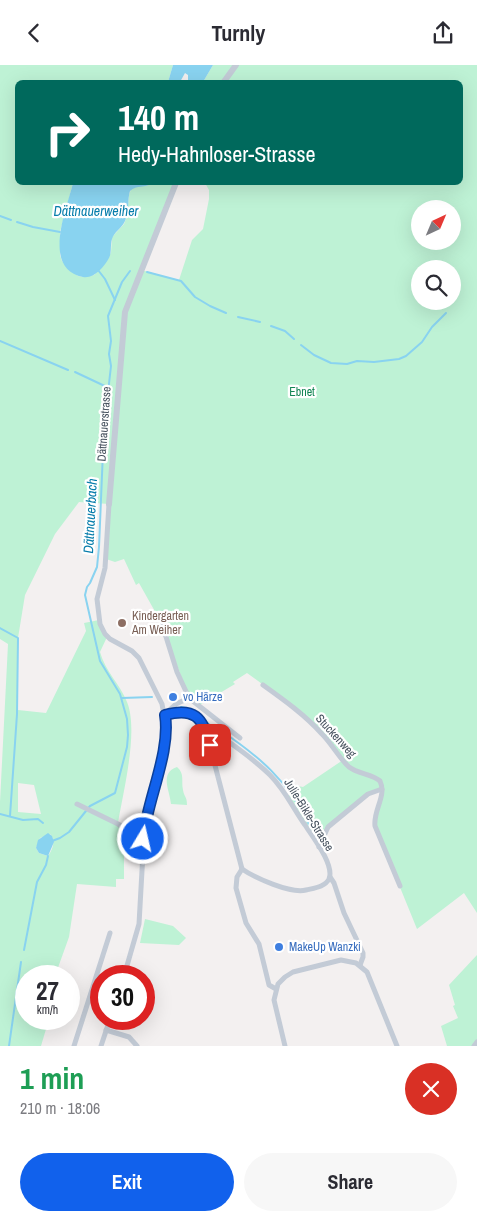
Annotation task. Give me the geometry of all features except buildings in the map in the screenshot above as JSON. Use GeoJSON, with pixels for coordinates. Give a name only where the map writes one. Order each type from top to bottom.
{"type":"FeatureCollection","features":[{"type":"Feature","properties":{"kind":"street"},"geometry":{"type":"LineString","coordinates":[[225,80],[236,65]]}},
{"type":"Feature","properties":{"kind":"street","name":"Dättnauerstrasse"},"geometry":{"type":"LineString","coordinates":[[128,965],[140,919],[143,839],[166,740],[165,715],[160,700],[137,656],[105,634],[100,623],[97,599],[105,567],[125,312],[175,185]]}},
{"type":"Feature","properties":{"kind":"street"},"geometry":{"type":"LineString","coordinates":[[162,624],[176,669],[189,698],[240,738]]}},
{"type":"Feature","properties":{"kind":"street","name":"Stuckenweg"},"geometry":{"type":"LineString","coordinates":[[263,685],[312,724],[330,742],[349,767],[376,778],[380,781],[382,789]]}},
{"type":"Feature","properties":{"kind":"street"},"geometry":{"type":"LineString","coordinates":[[165,715],[176,704],[189,698]]}},
{"type":"Feature","properties":{"kind":"street"},"geometry":{"type":"LineString","coordinates":[[165,715],[179,712],[191,714],[202,723],[207,733],[242,869],[251,875],[298,892],[323,885],[330,877]]}},
{"type":"Feature","properties":{"kind":"street","name":"Julie-Bikle-Strasse"},"geometry":{"type":"LineString","coordinates":[[207,733],[213,732],[219,735],[257,763],[273,778],[292,802],[320,847],[329,867],[330,877],[334,883],[342,910],[363,954],[360,965]]}},
{"type":"Feature","properties":{"kind":"street"},"geometry":{"type":"LineString","coordinates":[[320,847],[328,827],[368,793],[382,789],[382,796],[375,816],[375,825],[400,886]]}},
{"type":"Feature","properties":{"kind":"street"},"geometry":{"type":"LineString","coordinates":[[77,804],[118,824],[143,839]]}},
{"type":"Feature","properties":{"kind":"street"},"geometry":{"type":"LineString","coordinates":[[242,869],[237,877],[236,888],[246,923],[259,944],[269,985],[276,989]]}},
{"type":"Feature","properties":{"kind":"street"},"geometry":{"type":"LineString","coordinates":[[74,1046],[110,933]]}},
{"type":"Feature","properties":{"kind":"street"},"geometry":{"type":"LineString","coordinates":[[286,1046],[275,1003],[276,989],[285,977],[296,971],[349,960],[360,965],[369,977],[398,1046]]}},
{"type":"Feature","properties":{"kind":"street"},"geometry":{"type":"LineString","coordinates":[[101,1046],[106,1030],[129,1037],[137,1046]]}},
{"type":"Feature","properties":{"kind":"street"},"geometry":{"type":"LineString","coordinates":[[474,1046],[477,1042]]}},
{"type":"Feature","properties":{"kind":"green space","name":"Ebnet"},"geometry":{"type":"Polygon","coordinates":[[[0,65],[173,65],[169,80],[15,80],[15,185],[72,185],[60,232],[60,255],[62,261],[78,276],[85,277],[94,275],[108,259],[111,252],[112,237],[124,224],[127,216],[131,189],[148,185],[175,185],[141,270],[179,280],[192,240],[203,229],[209,199],[209,190],[206,185],[463,185],[463,80],[204,80],[213,65],[477,65],[477,913],[464,893],[417,929],[375,826],[382,791],[375,790],[328,827],[319,847],[288,796],[297,790],[298,786],[303,787],[343,760],[310,723],[286,702],[247,673],[233,682],[235,684],[198,706],[189,698],[162,624],[139,583],[136,585],[124,559],[115,562],[106,559],[109,504],[79,502],[55,534],[25,595],[18,638],[18,710],[46,713],[86,631],[84,623],[99,620],[107,637],[100,652],[102,659],[127,702],[131,729],[129,762],[118,823],[132,832],[124,842],[124,879],[116,879],[116,887],[77,884],[69,937],[59,965],[15,965],[15,1030],[46,1030],[41,1046],[0,1046],[0,802],[8,644],[0,639],[0,65]],[[18,783],[18,812],[41,814],[34,785],[18,783]],[[50,834],[40,838],[36,848],[39,853],[48,856],[53,845],[50,834]]]}},
{"type":"Feature","properties":{"kind":"green space"},"geometry":{"type":"Polygon","coordinates":[[[177,767],[182,775],[187,805],[171,804],[167,778],[168,773],[177,767]]]}},
{"type":"Feature","properties":{"kind":"green space"},"geometry":{"type":"Polygon","coordinates":[[[145,919],[173,926],[186,938],[179,945],[140,943],[145,919]]]}},
{"type":"Feature","properties":{"kind":"green space"},"geometry":{"type":"Polygon","coordinates":[[[477,955],[477,1046],[447,1046],[441,1026],[458,1018],[453,1006],[455,1005],[449,985],[477,955]]]}},
{"type":"Feature","properties":{"kind":"water"},"geometry":{"type":"Polygon","coordinates":[[[173,65],[213,65],[204,80],[188,80],[188,75],[185,73],[181,80],[169,80],[173,65]]]}},
{"type":"Feature","properties":{"kind":"water","name":"Dättnauerweiher"},"geometry":{"type":"Polygon","coordinates":[[[72,185],[149,185],[130,191],[127,217],[113,237],[109,258],[98,272],[91,276],[83,277],[70,272],[63,262],[60,250],[62,222],[72,185]]]}},
{"type":"Feature","properties":{"kind":"water"},"geometry":{"type":"Polygon","coordinates":[[[48,833],[52,836],[54,842],[48,856],[39,853],[36,848],[38,840],[48,833]]]}},
{"type":"Feature","properties":{"kind":"waterway","name":"Dättnauerbach"},"geometry":{"type":"LineString","coordinates":[[0,216],[11,220]]}},
{"type":"Feature","properties":{"kind":"waterway"},"geometry":{"type":"LineString","coordinates":[[17,222],[60,232]]}},
{"type":"Feature","properties":{"kind":"waterway"},"geometry":{"type":"LineString","coordinates":[[98,270],[105,279],[115,300]]}},
{"type":"Feature","properties":{"kind":"waterway","name":"Dättnauerbach"},"geometry":{"type":"LineString","coordinates":[[52,841],[69,832],[90,806],[115,793],[127,747],[127,719],[120,694],[100,661],[85,595],[97,567],[99,547],[104,427],[111,366],[108,316],[122,282],[130,271]]}},
{"type":"Feature","properties":{"kind":"waterway","name":"Dättnauerbach"},"geometry":{"type":"LineString","coordinates":[[147,272],[181,281],[195,297],[226,313]]}},
{"type":"Feature","properties":{"kind":"waterway","name":"Dättnauerbach"},"geometry":{"type":"LineString","coordinates":[[301,345],[314,355],[331,363],[347,364],[357,361],[374,362],[399,359],[406,356],[422,342],[432,327],[446,313]]}},
{"type":"Feature","properties":{"kind":"waterway","name":"Dättnauerbach"},"geometry":{"type":"LineString","coordinates":[[238,317],[260,322]]}},
{"type":"Feature","properties":{"kind":"waterway","name":"Dättnauerbach"},"geometry":{"type":"LineString","coordinates":[[271,326],[285,331],[294,339]]}},
{"type":"Feature","properties":{"kind":"waterway"},"geometry":{"type":"LineString","coordinates":[[0,341],[68,370]]}},
{"type":"Feature","properties":{"kind":"waterway"},"geometry":{"type":"LineString","coordinates":[[75,372],[109,388]]}},
{"type":"Feature","properties":{"kind":"waterway"},"geometry":{"type":"LineString","coordinates":[[0,628],[18,638],[17,714],[10,816]]}},
{"type":"Feature","properties":{"kind":"waterway"},"geometry":{"type":"LineString","coordinates":[[122,698],[152,697]]}},
{"type":"Feature","properties":{"kind":"waterway"},"geometry":{"type":"LineString","coordinates":[[181,707],[193,711],[260,760],[282,782],[309,824]]}},
{"type":"Feature","properties":{"kind":"waterway"},"geometry":{"type":"LineString","coordinates":[[0,814],[23,820],[38,819],[43,823]]}},
{"type":"Feature","properties":{"kind":"waterway","name":"Dättnauerbach"},"geometry":{"type":"LineString","coordinates":[[24,950],[37,882],[46,865],[48,856]]}},
{"type":"Feature","properties":{"kind":"waterway","name":"Dättnauerbach"},"geometry":{"type":"LineString","coordinates":[[9,1046],[21,962]]}},
{"type":"Feature","properties":{"kind":"place","name":"Kindergarten Am Weiher"},"geometry":{"type":"Point","coordinates":[122,623]}},
{"type":"Feature","properties":{"kind":"place","name":"vo Härze"},"geometry":{"type":"Point","coordinates":[173,697]}},
{"type":"Feature","properties":{"kind":"place","name":"MakeUp Wanzki"},"geometry":{"type":"Point","coordinates":[279,947]}},
{"type":"Feature","properties":{"kind":"route"},"geometry":{"type":"LineString","coordinates":[[143,839],[166,740],[165,715],[176,712],[194,715],[205,727],[210,745]]}}]}
